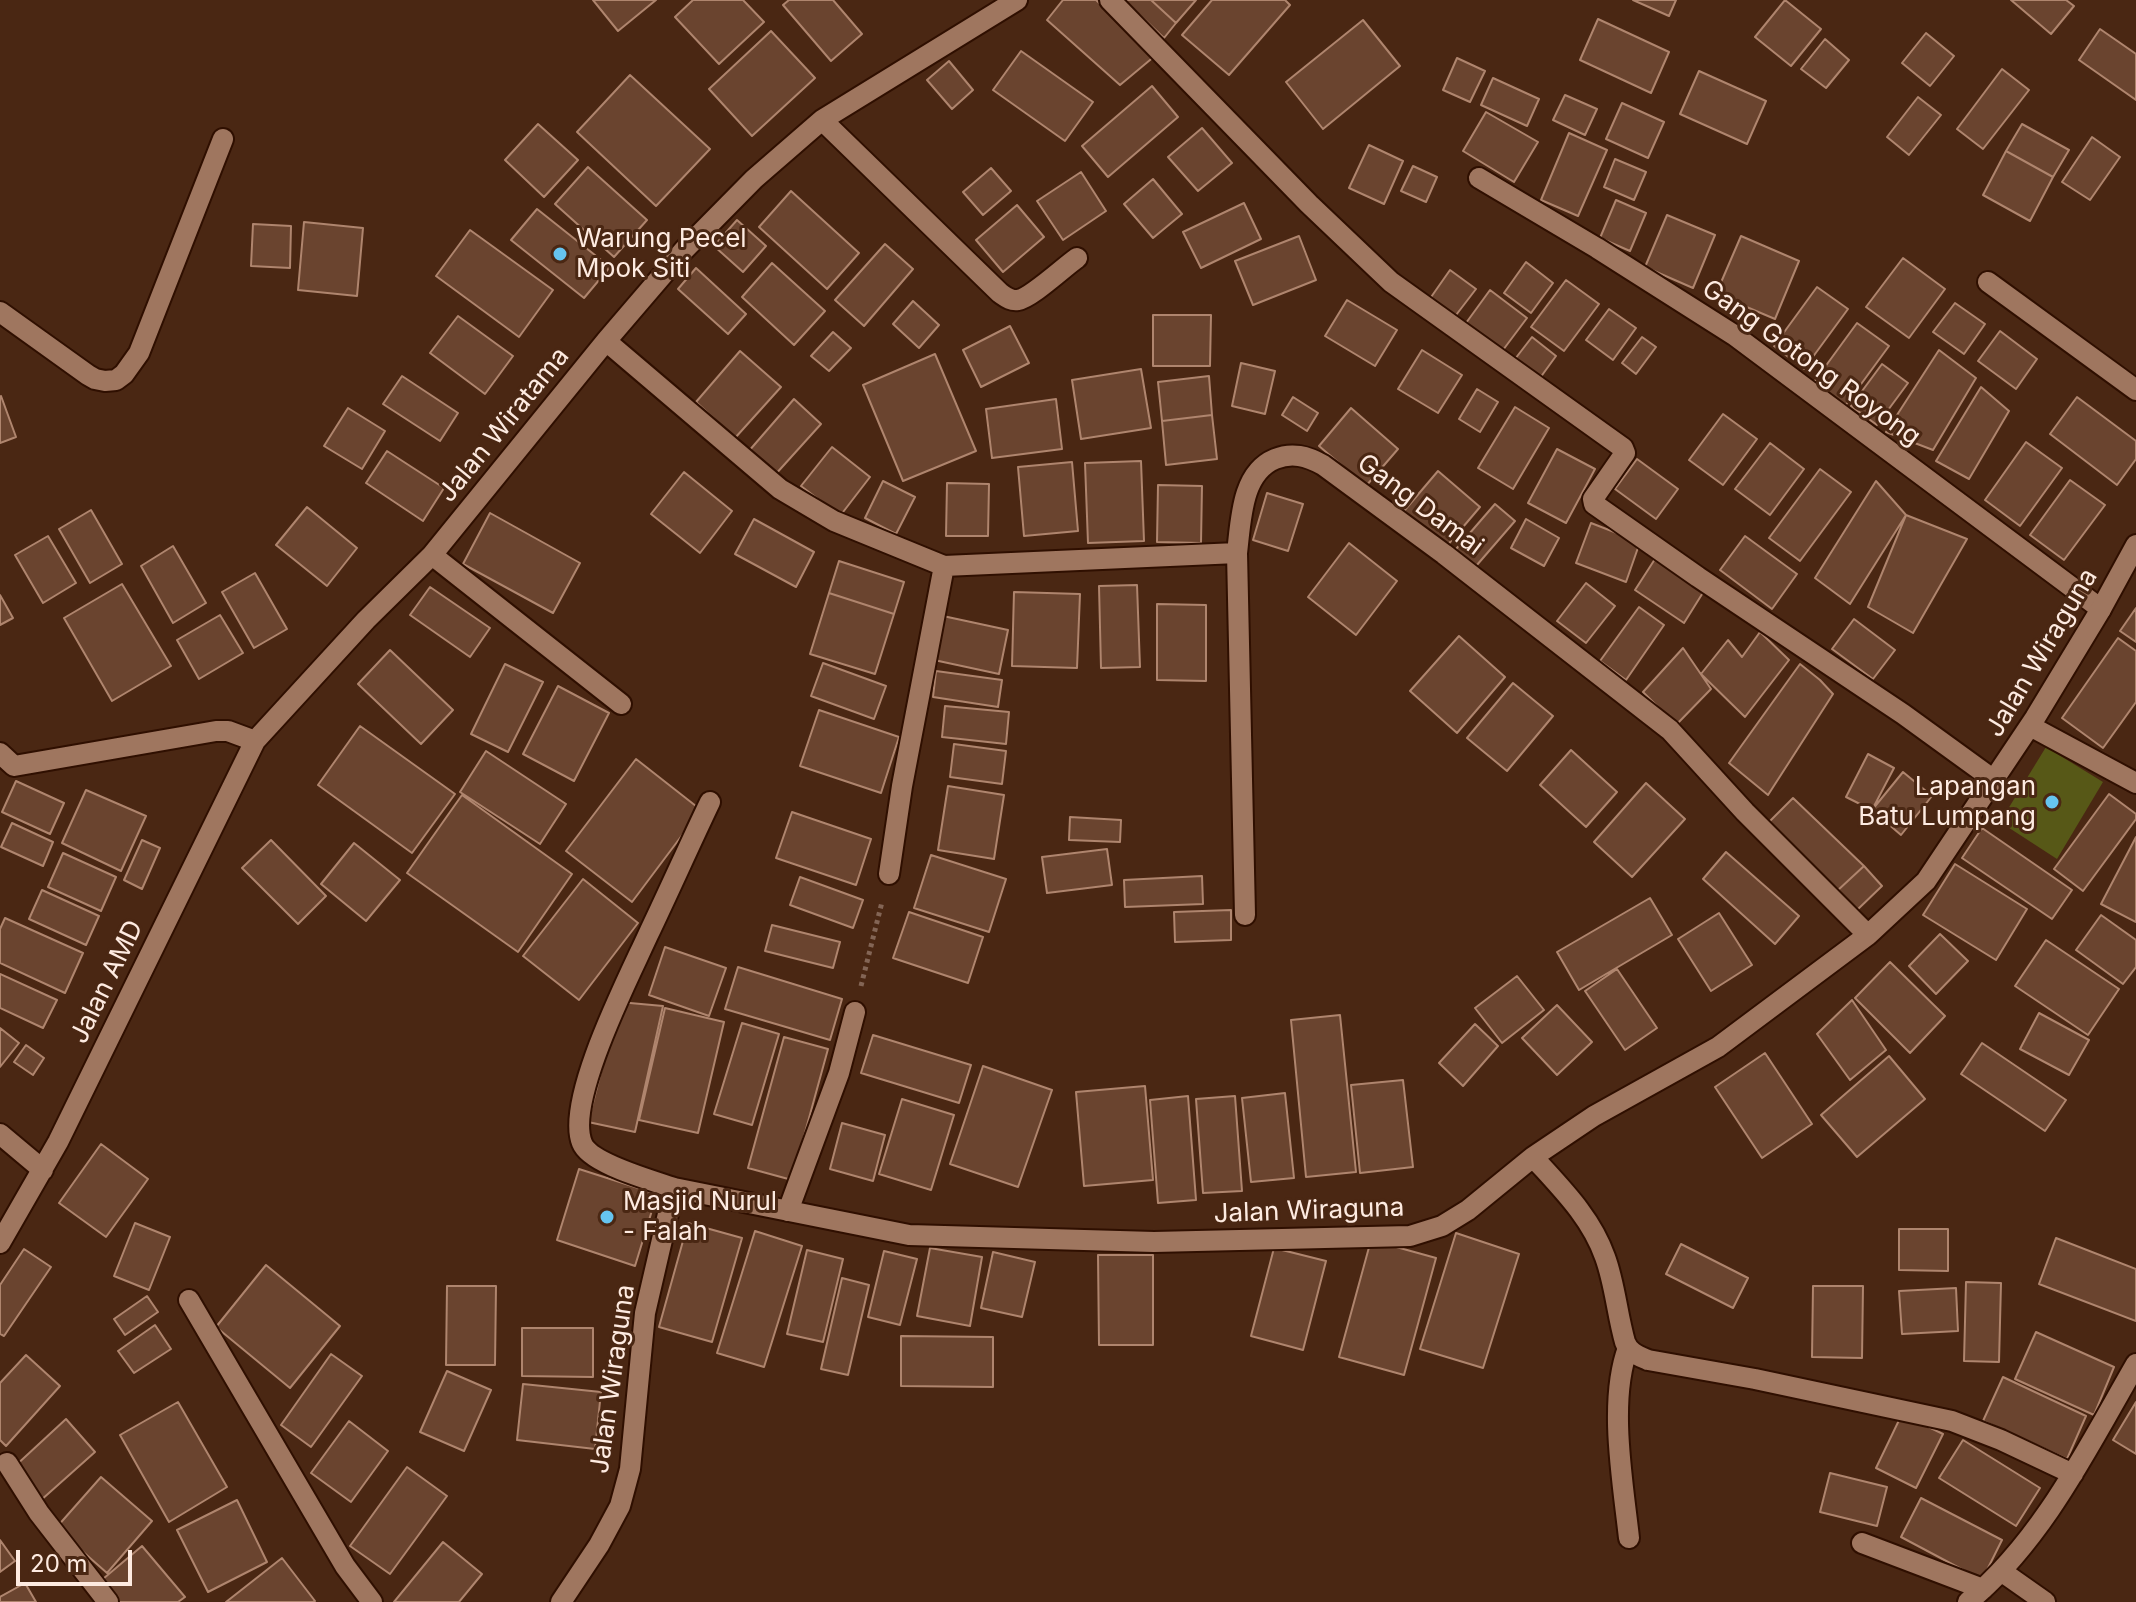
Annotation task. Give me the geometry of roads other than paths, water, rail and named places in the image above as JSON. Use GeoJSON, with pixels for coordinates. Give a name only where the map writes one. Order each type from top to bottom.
{"type":"FeatureCollection","features":[{"type":"Feature","properties":{"kind":"street","name":"Jalan Wiratama"},"geometry":{"type":"LineString","coordinates":[[255,741],[366,620],[432,555],[606,341],[684,250],[754,179],[822,120],[1017,0]]}},
{"type":"Feature","properties":{"kind":"street"},"geometry":{"type":"LineString","coordinates":[[1110,0],[1309,204],[1391,282],[1625,449],[1593,499],[1594,504],[1903,714],[1994,780]]}},
{"type":"Feature","properties":{"kind":"street"},"geometry":{"type":"LineString","coordinates":[[822,120],[1009,299],[1020,300],[1030,294],[1077,258]]}},
{"type":"Feature","properties":{"kind":"street"},"geometry":{"type":"LineString","coordinates":[[0,312],[88,375],[105,381],[116,380],[124,374],[139,353],[223,139]]}},
{"type":"Feature","properties":{"kind":"street","name":"Gang Gotong Royong"},"geometry":{"type":"LineString","coordinates":[[1479,178],[1734,335],[2101,609]]}},
{"type":"Feature","properties":{"kind":"street"},"geometry":{"type":"LineString","coordinates":[[1988,282],[2136,390]]}},
{"type":"Feature","properties":{"kind":"street"},"geometry":{"type":"LineString","coordinates":[[606,341],[780,489],[834,521],[944,566],[1237,553]]}},
{"type":"Feature","properties":{"kind":"street","name":"Gang Damai"},"geometry":{"type":"LineString","coordinates":[[1245,915],[1237,553],[1243,506],[1258,470],[1278,457],[1289,455],[1302,456],[1323,465],[1444,554],[1670,730],[1745,812],[1868,935]]}},
{"type":"Feature","properties":{"kind":"street","name":"Jalan Wiraguna"},"geometry":{"type":"LineString","coordinates":[[561,1602],[599,1545],[620,1506],[630,1469],[645,1313],[674,1188],[909,1235],[1154,1242],[1410,1236],[1442,1226],[1468,1210],[1533,1157],[1594,1116],[1718,1047],[1868,935],[1926,881],[2030,726],[2136,545]]}},
{"type":"Feature","properties":{"kind":"street"},"geometry":{"type":"LineString","coordinates":[[432,555],[621,704]]}},
{"type":"Feature","properties":{"kind":"street"},"geometry":{"type":"LineString","coordinates":[[889,874],[902,786],[944,566]]}},
{"type":"Feature","properties":{"kind":"street"},"geometry":{"type":"LineString","coordinates":[[2030,726],[2136,783]]}},
{"type":"Feature","properties":{"kind":"street"},"geometry":{"type":"LineString","coordinates":[[5,767],[216,731],[228,731],[255,741]]}},
{"type":"Feature","properties":{"kind":"street","name":"Jalan AMD"},"geometry":{"type":"LineString","coordinates":[[0,1243],[43,1170],[255,741]]}},
{"type":"Feature","properties":{"kind":"street"},"geometry":{"type":"LineString","coordinates":[[674,1188],[596,1158],[586,1150],[581,1142],[579,1109],[604,1028],[710,802]]}},
{"type":"Feature","properties":{"kind":"street"},"geometry":{"type":"LineString","coordinates":[[788,1211],[839,1073],[855,1012]]}},
{"type":"Feature","properties":{"kind":"street"},"geometry":{"type":"LineString","coordinates":[[0,1134],[43,1170]]}},
{"type":"Feature","properties":{"kind":"street"},"geometry":{"type":"LineString","coordinates":[[1533,1157],[1579,1210],[1607,1261],[1628,1348],[1621,1377],[1619,1412],[1620,1458],[1629,1538]]}},
{"type":"Feature","properties":{"kind":"street"},"geometry":{"type":"LineString","coordinates":[[189,1300],[345,1566],[372,1602]]}},
{"type":"Feature","properties":{"kind":"street"},"geometry":{"type":"LineString","coordinates":[[1628,1348],[1648,1360],[1755,1379],[1952,1421],[2073,1474]]}},
{"type":"Feature","properties":{"kind":"street"},"geometry":{"type":"LineString","coordinates":[[1862,1543],[1976,1596],[2035,1530],[2073,1474],[2136,1364]]}},
{"type":"Feature","properties":{"kind":"street"},"geometry":{"type":"LineString","coordinates":[[7,1463],[39,1513],[108,1602]]}},
{"type":"Feature","properties":{"kind":"street"},"geometry":{"type":"LineString","coordinates":[[2001,1571],[2045,1602]]}},
{"type":"Feature","properties":{"kind":"place","name":"Warung Pecel Mpok Siti"},"geometry":{"type":"Point","coordinates":[560,254]}},
{"type":"Feature","properties":{"kind":"place","name":"Lapangan Batu Lumpang"},"geometry":{"type":"Point","coordinates":[2052,802]}},
{"type":"Feature","properties":{"kind":"place","name":"Masjid Nurul - Falah"},"geometry":{"type":"Point","coordinates":[607,1217]}}]}
